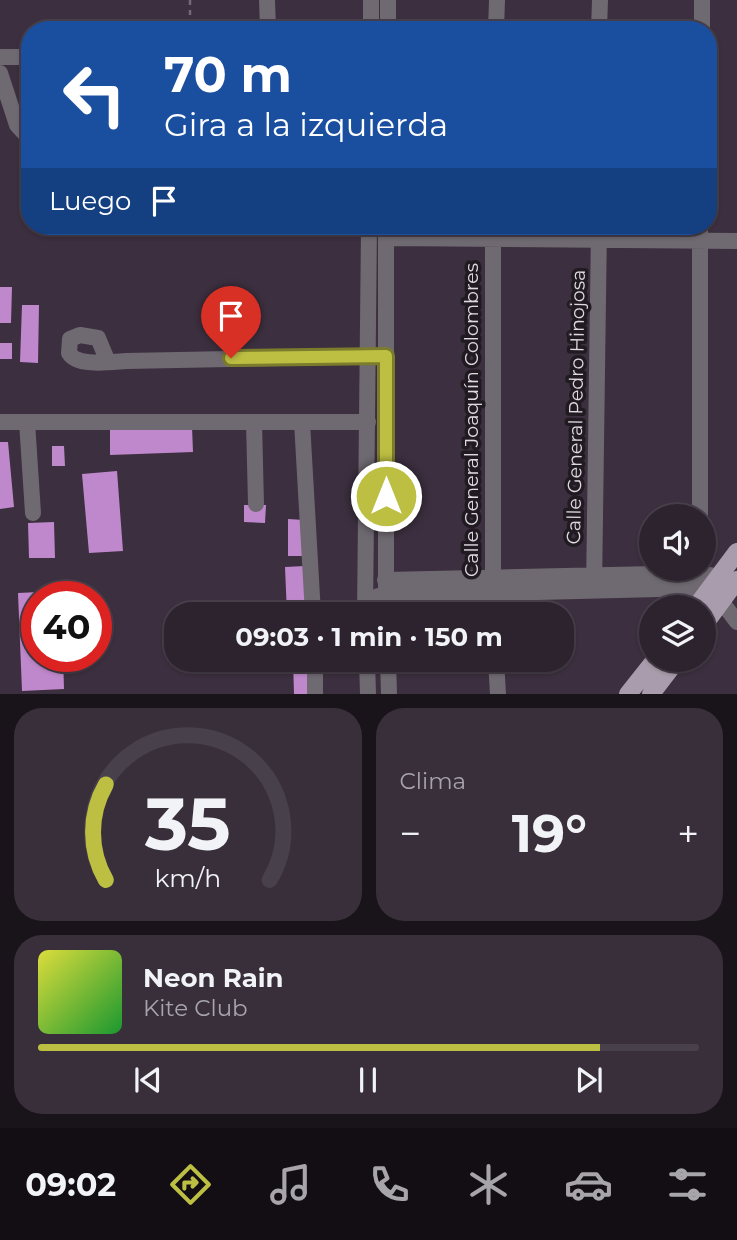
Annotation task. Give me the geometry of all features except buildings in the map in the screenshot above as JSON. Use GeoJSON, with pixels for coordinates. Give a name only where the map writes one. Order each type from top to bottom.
{"type":"FeatureCollection","features":[{"type":"Feature","properties":{"kind":"main road"},"geometry":{"type":"LineString","coordinates":[[717,584],[737,552]]}},
{"type":"Feature","properties":{"kind":"main road"},"geometry":{"type":"LineString","coordinates":[[628,694],[644,672]]}},
{"type":"Feature","properties":{"kind":"main road"},"geometry":{"type":"LineString","coordinates":[[655,692],[669,672]]}},
{"type":"Feature","properties":{"kind":"street"},"geometry":{"type":"LineString","coordinates":[[267,0],[268,21]]}},
{"type":"Feature","properties":{"kind":"street"},"geometry":{"type":"LineString","coordinates":[[371,0],[371,21]]}},
{"type":"Feature","properties":{"kind":"street"},"geometry":{"type":"LineString","coordinates":[[388,0],[388,21]]}},
{"type":"Feature","properties":{"kind":"street"},"geometry":{"type":"LineString","coordinates":[[496,21],[497,0]]}},
{"type":"Feature","properties":{"kind":"street"},"geometry":{"type":"LineString","coordinates":[[599,21],[600,0]]}},
{"type":"Feature","properties":{"kind":"street"},"geometry":{"type":"LineString","coordinates":[[702,0],[702,21]]}},
{"type":"Feature","properties":{"kind":"street"},"geometry":{"type":"LineString","coordinates":[[0,57],[21,57]]}},
{"type":"Feature","properties":{"kind":"street"},"geometry":{"type":"LineString","coordinates":[[0,73],[17,125],[21,129]]}},
{"type":"Feature","properties":{"kind":"street"},"geometry":{"type":"LineString","coordinates":[[365,602],[369,235]]}},
{"type":"Feature","properties":{"kind":"street"},"geometry":{"type":"LineString","coordinates":[[386,235],[386,602]]}},
{"type":"Feature","properties":{"kind":"street","name":"Calle General Joaquín Colombres"},"geometry":{"type":"LineString","coordinates":[[492,235],[492,602]]}},
{"type":"Feature","properties":{"kind":"street","name":"Calle General Pedro Hinojosa"},"geometry":{"type":"LineString","coordinates":[[594,583],[599,235]]}},
{"type":"Feature","properties":{"kind":"street"},"geometry":{"type":"LineString","coordinates":[[700,235],[700,504]]}},
{"type":"Feature","properties":{"kind":"street"},"geometry":{"type":"LineString","coordinates":[[709,235],[737,241]]}},
{"type":"Feature","properties":{"kind":"street"},"geometry":{"type":"LineString","coordinates":[[108,362],[386,356]]}},
{"type":"Feature","properties":{"kind":"street"},"geometry":{"type":"LineString","coordinates":[[0,422],[368,422]]}},
{"type":"Feature","properties":{"kind":"street"},"geometry":{"type":"LineString","coordinates":[[27,422],[33,513]]}},
{"type":"Feature","properties":{"kind":"street"},"geometry":{"type":"LineString","coordinates":[[254,422],[256,504]]}},
{"type":"Feature","properties":{"kind":"street"},"geometry":{"type":"LineString","coordinates":[[302,422],[312,602]]}},
{"type":"Feature","properties":{"kind":"street"},"geometry":{"type":"LineString","coordinates":[[365,596],[386,588],[491,584],[717,584],[737,622]]}},
{"type":"Feature","properties":{"kind":"street"},"geometry":{"type":"LineString","coordinates":[[315,672],[315,693]]}},
{"type":"Feature","properties":{"kind":"street"},"geometry":{"type":"LineString","coordinates":[[367,672],[368,694]]}},
{"type":"Feature","properties":{"kind":"street"},"geometry":{"type":"LineString","coordinates":[[388,672],[389,694]]}},
{"type":"Feature","properties":{"kind":"street"},"geometry":{"type":"LineString","coordinates":[[497,672],[499,694]]}},
{"type":"Feature","properties":{"kind":"street"},"geometry":{"type":"LineString","coordinates":[[650,672],[655,692]]}},
{"type":"Feature","properties":{"kind":"path"},"geometry":{"type":"LineString","coordinates":[[190,0],[190,21]]}},
{"type":"Feature","properties":{"kind":"route"},"geometry":{"type":"LineString","coordinates":[[231,358],[386,356],[386,496]]}}]}
